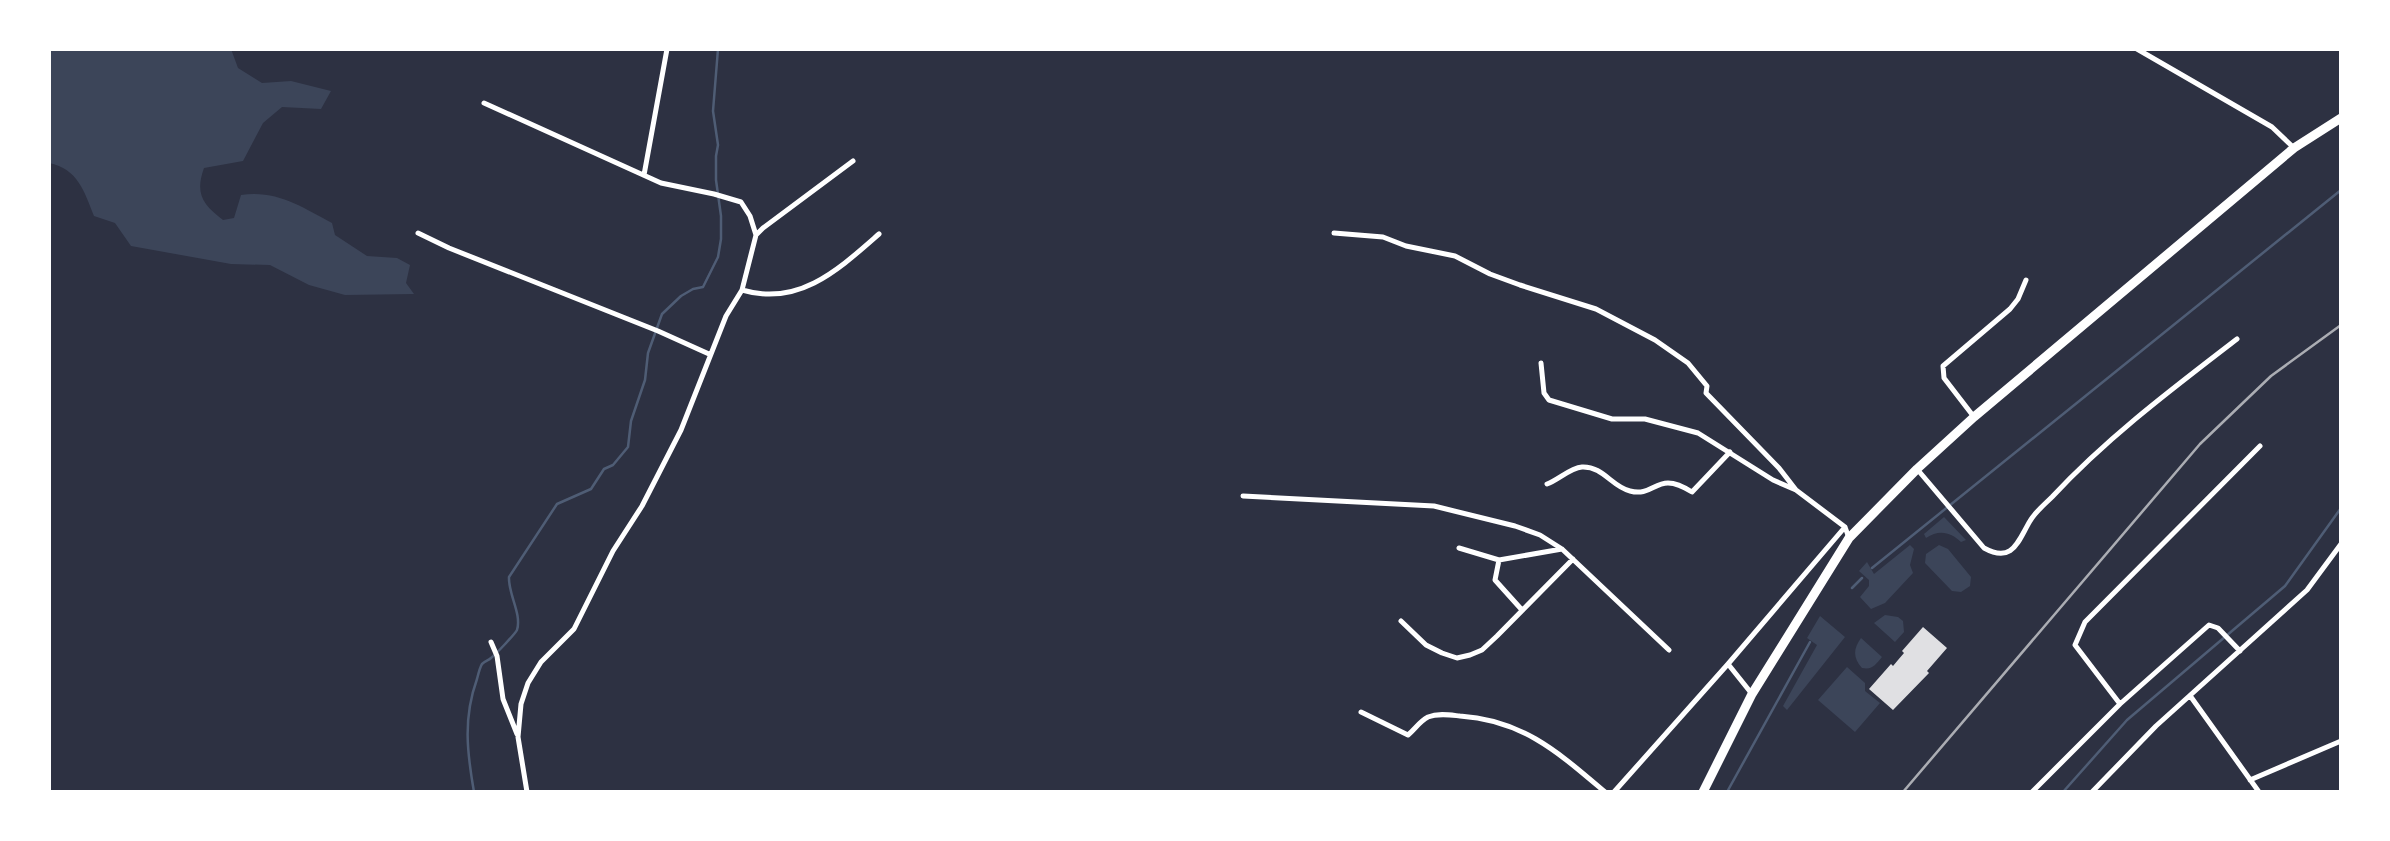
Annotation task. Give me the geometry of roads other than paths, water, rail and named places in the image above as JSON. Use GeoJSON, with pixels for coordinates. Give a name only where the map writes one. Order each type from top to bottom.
{"type":"FeatureCollection","features":[{"type":"Feature","properties":{"kind":"main road"},"geometry":{"type":"LineString","coordinates":[[1703,792],[1752,694],[1849,538],[1917,469],[1974,417],[2294,148],[2341,118]]}},
{"type":"Feature","properties":{"kind":"street"},"geometry":{"type":"LineString","coordinates":[[644,175],[667,49]]}},
{"type":"Feature","properties":{"kind":"street"},"geometry":{"type":"LineString","coordinates":[[2137,49],[2272,127],[2294,148]]}},
{"type":"Feature","properties":{"kind":"street"},"geometry":{"type":"LineString","coordinates":[[484,103],[661,183],[741,202],[750,216],[756,235],[742,290],[726,316],[709,354],[681,430],[642,506],[613,551],[574,629],[541,662],[528,683],[521,704],[518,737]]}},
{"type":"Feature","properties":{"kind":"street"},"geometry":{"type":"LineString","coordinates":[[756,235],[853,161]]}},
{"type":"Feature","properties":{"kind":"street"},"geometry":{"type":"LineString","coordinates":[[418,233],[709,354]]}},
{"type":"Feature","properties":{"kind":"street"},"geometry":{"type":"LineString","coordinates":[[1334,233],[1383,237],[1406,246],[1455,256],[1490,274],[1596,309],[1654,341],[1688,363],[1707,386],[1706,393],[1779,468],[1796,490]]}},
{"type":"Feature","properties":{"kind":"street"},"geometry":{"type":"LineString","coordinates":[[742,290],[781,295],[801,290],[836,270],[879,234]]}},
{"type":"Feature","properties":{"kind":"street"},"geometry":{"type":"LineString","coordinates":[[1974,417],[1944,378],[1943,366],[2010,309],[2018,299],[2026,280]]}},
{"type":"Feature","properties":{"kind":"street"},"geometry":{"type":"LineString","coordinates":[[1917,469],[1984,548],[2003,554],[2012,550],[2022,538],[2031,519],[2090,457],[2138,415],[2237,339]]}},
{"type":"Feature","properties":{"kind":"street"},"geometry":{"type":"LineString","coordinates":[[1541,363],[1544,393],[1549,400],[1612,419],[1645,419],[1698,433],[1773,480],[1796,490],[1845,527],[1849,538]]}},
{"type":"Feature","properties":{"kind":"street"},"geometry":{"type":"LineString","coordinates":[[2120,704],[2075,645],[2085,622],[2260,446]]}},
{"type":"Feature","properties":{"kind":"street"},"geometry":{"type":"LineString","coordinates":[[1548,484],[1577,467],[1586,467],[1604,473],[1625,490],[1634,493],[1669,482],[1678,483],[1692,492],[1730,452]]}},
{"type":"Feature","properties":{"kind":"street"},"geometry":{"type":"LineString","coordinates":[[1243,496],[1434,506],[1540,535],[1562,549],[1669,650]]}},
{"type":"Feature","properties":{"kind":"street"},"geometry":{"type":"LineString","coordinates":[[1614,792],[1845,527]]}},
{"type":"Feature","properties":{"kind":"street"},"geometry":{"type":"LineString","coordinates":[[2092,792],[2157,726],[2306,590],[2341,544]]}},
{"type":"Feature","properties":{"kind":"street"},"geometry":{"type":"LineString","coordinates":[[1459,548],[1499,559],[1562,549]]}},
{"type":"Feature","properties":{"kind":"street"},"geometry":{"type":"LineString","coordinates":[[1499,559],[1495,580],[1522,610]]}},
{"type":"Feature","properties":{"kind":"street"},"geometry":{"type":"LineString","coordinates":[[1401,621],[1426,645],[1447,656],[1457,658],[1482,650],[1573,559]]}},
{"type":"Feature","properties":{"kind":"street"},"geometry":{"type":"LineString","coordinates":[[2032,792],[2120,704],[2209,625],[2218,628],[2240,651]]}},
{"type":"Feature","properties":{"kind":"street"},"geometry":{"type":"LineString","coordinates":[[491,642],[497,656],[503,699],[518,737],[527,792]]}},
{"type":"Feature","properties":{"kind":"street"},"geometry":{"type":"LineString","coordinates":[[1728,664],[1752,694]]}},
{"type":"Feature","properties":{"kind":"street"},"geometry":{"type":"LineString","coordinates":[[2191,697],[2259,792]]}},
{"type":"Feature","properties":{"kind":"street"},"geometry":{"type":"LineString","coordinates":[[1362,712],[1408,735],[1429,717],[1440,715],[1478,717],[1522,730],[1563,756],[1605,792]]}},
{"type":"Feature","properties":{"kind":"street"},"geometry":{"type":"LineString","coordinates":[[2249,780],[2341,741]]}},
{"type":"Feature","properties":{"kind":"waterway"},"geometry":{"type":"LineString","coordinates":[[474,792],[468,749],[470,707],[482,664],[517,630],[518,617],[509,577],[557,504],[591,489],[604,469],[613,465],[628,447],[631,421],[645,380],[648,353],[662,314],[681,296],[703,287],[718,257],[721,216],[716,180],[718,145],[713,111],[718,49]]}},
{"type":"Feature","properties":{"kind":"waterway"},"geometry":{"type":"LineString","coordinates":[[1872,568],[2341,190]]}},
{"type":"Feature","properties":{"kind":"waterway"},"geometry":{"type":"LineString","coordinates":[[2063,792],[2127,720],[2285,586],[2341,508]]}},
{"type":"Feature","properties":{"kind":"waterway"},"geometry":{"type":"LineString","coordinates":[[1852,588],[1862,578]]}},
{"type":"Feature","properties":{"kind":"waterway"},"geometry":{"type":"LineString","coordinates":[[1727,792],[1810,642]]}},
{"type":"Feature","properties":{"kind":"railway"},"geometry":{"type":"LineString","coordinates":[[1903,792],[2200,444],[2271,376],[2341,325]]}}]}
